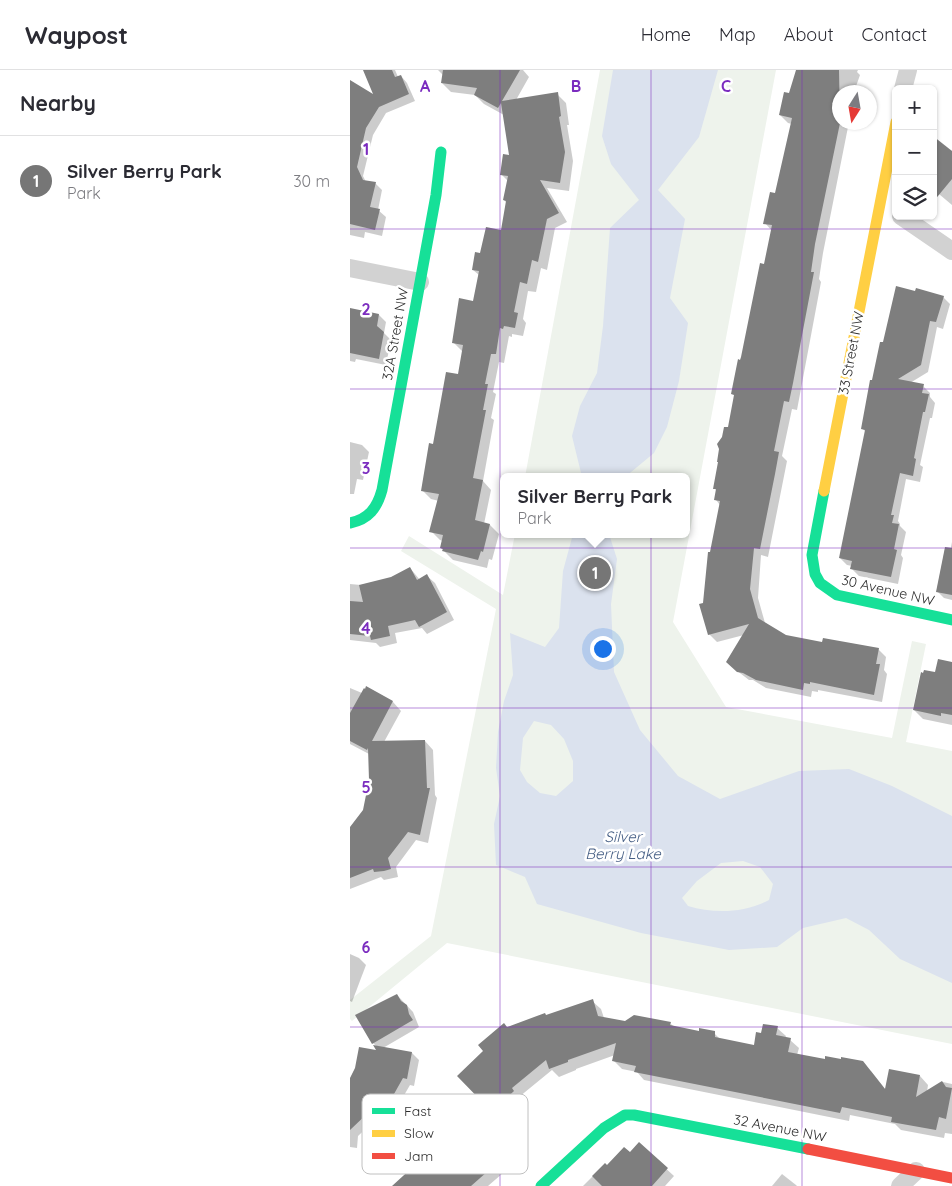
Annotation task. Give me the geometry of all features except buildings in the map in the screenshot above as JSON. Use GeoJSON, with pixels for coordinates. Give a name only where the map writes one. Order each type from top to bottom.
{"type":"FeatureCollection","features":[{"type":"Feature","properties":{"kind":"street"},"geometry":{"type":"LineString","coordinates":[[904,85],[908,70]]}},
{"type":"Feature","properties":{"kind":"street","name":"33 Street NW"},"geometry":{"type":"LineString","coordinates":[[820,583],[815,574],[812,555],[894,130]]}},
{"type":"Feature","properties":{"kind":"street","name":"32A Street NW"},"geometry":{"type":"LineString","coordinates":[[350,523],[357,522],[373,512],[379,502],[382,490],[436,195],[441,152]]}},
{"type":"Feature","properties":{"kind":"street"},"geometry":{"type":"LineString","coordinates":[[880,203],[892,210]]}},
{"type":"Feature","properties":{"kind":"street"},"geometry":{"type":"LineString","coordinates":[[907,220],[952,251]]}},
{"type":"Feature","properties":{"kind":"street"},"geometry":{"type":"LineString","coordinates":[[350,268],[420,282]]}},
{"type":"Feature","properties":{"kind":"street","name":"30 Avenue NW"},"geometry":{"type":"LineString","coordinates":[[820,583],[837,595],[850,599],[952,620]]}},
{"type":"Feature","properties":{"kind":"street","name":"32 Avenue NW"},"geometry":{"type":"LineString","coordinates":[[541,1186],[604,1128],[625,1115],[634,1115],[745,1136],[952,1178]]}},
{"type":"Feature","properties":{"kind":"street"},"geometry":{"type":"LineString","coordinates":[[900,1186],[916,1171]]}},
{"type":"Feature","properties":{"kind":"shaded area"},"geometry":{"type":"Polygon","coordinates":[[[600,70],[776,70],[690,531],[690,473],[526,473],[600,70]]]}},
{"type":"Feature","properties":{"kind":"shaded area"},"geometry":{"type":"Polygon","coordinates":[[[409,536],[503,595],[514,538],[689,538],[673,622],[726,707],[892,738],[912,641],[926,644],[906,742],[952,751],[952,1044],[447,943],[352,1021],[350,1019],[350,1000],[431,936],[496,609],[401,551],[409,536]]]}},
{"type":"Feature","properties":{"kind":"water"},"geometry":{"type":"Polygon","coordinates":[[[613,70],[718,70],[699,137],[658,190],[685,219],[670,298],[688,323],[679,381],[667,427],[654,453],[630,473],[581,473],[572,436],[580,406],[597,373],[603,326],[610,228],[639,200],[611,164],[602,136],[613,70]]]}},
{"type":"Feature","properties":{"kind":"water","name":"Silver Berry Lake"},"geometry":{"type":"Polygon","coordinates":[[[572,538],[610,538],[617,559],[611,604],[614,672],[640,730],[678,776],[720,799],[799,771],[849,769],[892,786],[952,816],[952,983],[900,959],[869,930],[846,918],[803,928],[777,947],[729,950],[641,933],[537,904],[525,877],[496,865],[494,824],[500,796],[496,768],[498,732],[504,701],[513,675],[510,633],[545,647],[559,628],[563,571],[572,538]],[[534,721],[523,738],[520,770],[527,782],[540,793],[556,796],[573,781],[573,761],[564,739],[551,725],[534,721]],[[743,861],[721,863],[697,881],[682,898],[688,906],[698,909],[729,911],[750,908],[769,900],[773,884],[760,867],[743,861]]]}},
{"type":"Feature","properties":{"kind":"traffic: fast"},"geometry":{"type":"LineString","coordinates":[[350,523],[362,519],[371,512],[378,502],[382,490],[436,195],[441,152]]}},
{"type":"Feature","properties":{"kind":"traffic: fast"},"geometry":{"type":"LineString","coordinates":[[824,491],[812,555],[815,574],[820,583],[837,595],[952,620]]}},
{"type":"Feature","properties":{"kind":"traffic: fast"},"geometry":{"type":"LineString","coordinates":[[541,1186],[604,1128],[625,1115],[634,1115],[808,1149]]}},
{"type":"Feature","properties":{"kind":"traffic: slow"},"geometry":{"type":"LineString","coordinates":[[824,491],[894,130]]}},
{"type":"Feature","properties":{"kind":"traffic: jam"},"geometry":{"type":"LineString","coordinates":[[808,1149],[952,1178]]}},
{"type":"Feature","properties":{"kind":"place","name":"Silver Berry Park"},"geometry":{"type":"Point","coordinates":[595,573]}}]}
